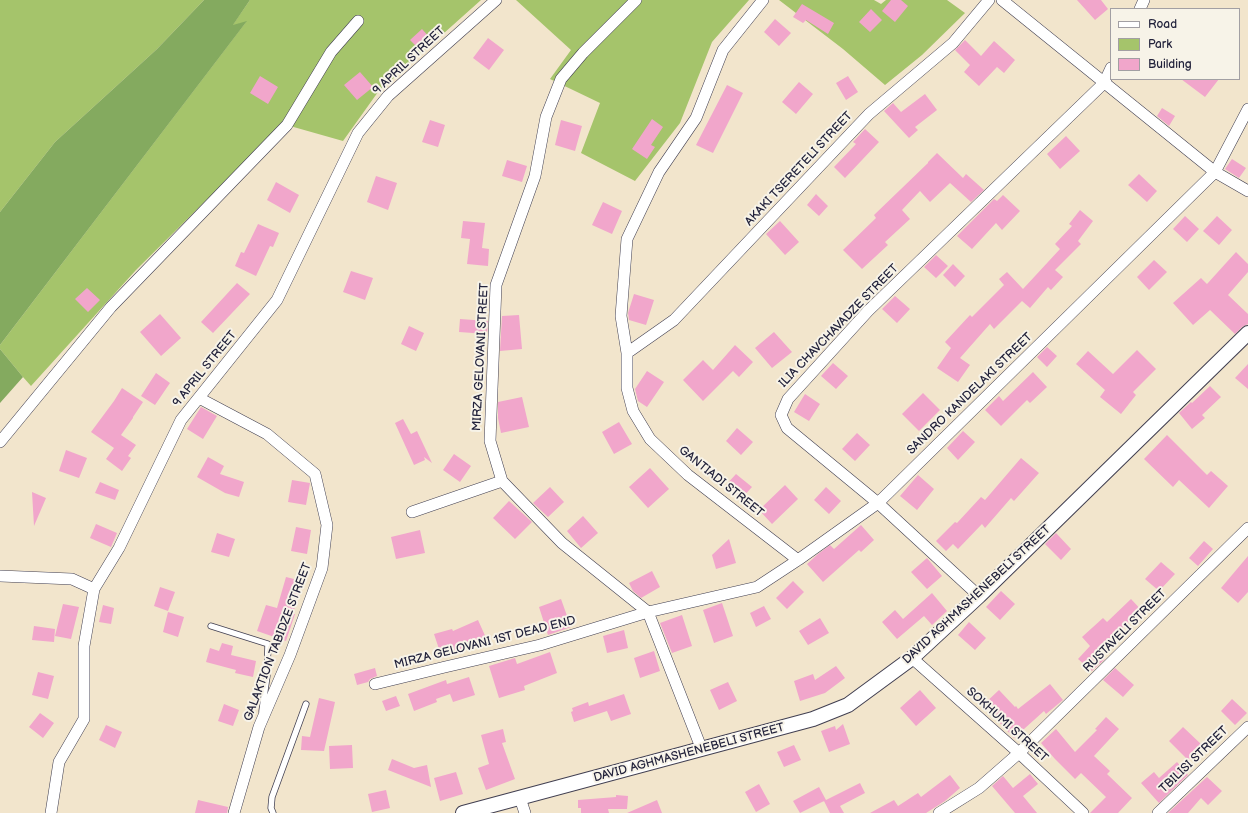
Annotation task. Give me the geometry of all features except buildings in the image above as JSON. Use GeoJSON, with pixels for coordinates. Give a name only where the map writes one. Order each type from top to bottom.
{"type":"FeatureCollection","features":[{"type":"Feature","properties":{"kind":"street","name":"9 APRIL STREET"},"geometry":{"type":"LineString","coordinates":[[51,813],[59,762],[84,719],[84,646],[94,589],[119,548],[181,420],[277,300],[358,133],[388,96],[496,0]]}},
{"type":"Feature","properties":{"kind":"street","name":"MIRZA GELOVANI STREET"},"geometry":{"type":"LineString","coordinates":[[636,0],[583,53],[561,79],[546,117],[535,176],[496,285],[490,441],[502,481],[562,543],[648,612],[702,750]]}},
{"type":"Feature","properties":{"kind":"street","name":"GANTIADI STREET"},"geometry":{"type":"LineString","coordinates":[[764,0],[723,50],[696,118],[659,172],[628,239],[621,316],[627,353],[627,388],[633,411],[650,439],[688,475],[798,560]]}},
{"type":"Feature","properties":{"kind":"street","name":"AKAKI TSERETELI STREET"},"geometry":{"type":"LineString","coordinates":[[627,353],[674,320],[869,114],[953,43],[989,0]]}},
{"type":"Feature","properties":{"kind":"street"},"geometry":{"type":"LineString","coordinates":[[1002,0],[1215,172],[1248,191]]}},
{"type":"Feature","properties":{"kind":"street"},"geometry":{"type":"LineString","coordinates":[[0,442],[111,308],[288,125],[330,52],[358,22]]}},
{"type":"Feature","properties":{"kind":"street","name":"ILIA CHAVCHAVADZE STREET"},"geometry":{"type":"LineString","coordinates":[[979,596],[878,503],[787,428],[782,415],[788,399],[868,311],[1104,83],[1110,70]]}},
{"type":"Feature","properties":{"kind":"street","name":"SANDRO KANDELAKI STREET"},"geometry":{"type":"LineString","coordinates":[[648,612],[757,587],[798,560],[878,503],[1215,172],[1248,109]]}},
{"type":"Feature","properties":{"kind":"street","name":"DAVID AGHMASHENEBELI STREET"},"geometry":{"type":"LineString","coordinates":[[463,813],[813,719],[848,705],[912,658],[979,596],[1248,333]]}},
{"type":"Feature","properties":{"kind":"street","name":"GALAKTION TABIDZE STREET"},"geometry":{"type":"LineString","coordinates":[[199,398],[267,434],[315,474],[327,525],[322,568],[290,656],[260,727],[234,813]]}},
{"type":"Feature","properties":{"kind":"street"},"geometry":{"type":"LineString","coordinates":[[412,512],[502,481]]}},
{"type":"Feature","properties":{"kind":"street","name":"RUSTAVELI STREET"},"geometry":{"type":"LineString","coordinates":[[939,813],[978,788],[1020,753],[1248,528]]}},
{"type":"Feature","properties":{"kind":"street"},"geometry":{"type":"LineString","coordinates":[[0,576],[72,579],[94,589]]}},
{"type":"Feature","properties":{"kind":"street","name":"MIRZA GELOVANI 1ST DEAD END"},"geometry":{"type":"LineString","coordinates":[[375,684],[540,645],[648,612]]}},
{"type":"Feature","properties":{"kind":"street","name":"SOKHUMI STREET"},"geometry":{"type":"LineString","coordinates":[[912,658],[1020,753],[1083,813]]}},
{"type":"Feature","properties":{"kind":"street","name":"TBILISI STREET"},"geometry":{"type":"LineString","coordinates":[[1158,813],[1248,727]]}},
{"type":"Feature","properties":{"kind":"street"},"geometry":{"type":"LineString","coordinates":[[520,798],[525,813]]}},
{"type":"Feature","properties":{"kind":"lane"},"geometry":{"type":"LineString","coordinates":[[211,626],[268,644],[267,676],[260,727]]}},
{"type":"Feature","properties":{"kind":"lane"},"geometry":{"type":"LineString","coordinates":[[273,813],[271,808],[272,797],[306,704]]}},
{"type":"Feature","properties":{"kind":"green space"},"geometry":{"type":"Polygon","coordinates":[[[0,0],[204,0],[157,49],[55,142],[0,212],[0,0]]]}},
{"type":"Feature","properties":{"kind":"green space"},"geometry":{"type":"Polygon","coordinates":[[[204,0],[250,0],[233,25],[247,21],[0,345],[0,212],[55,142],[157,49],[204,0]]]}},
{"type":"Feature","properties":{"kind":"green space"},"geometry":{"type":"Polygon","coordinates":[[[250,0],[481,0],[378,92],[343,141],[283,124],[136,270],[31,386],[0,349],[0,345],[246,22],[232,26],[250,0]]]}},
{"type":"Feature","properties":{"kind":"green space"},"geometry":{"type":"Polygon","coordinates":[[[516,0],[749,0],[712,42],[680,123],[635,181],[581,153],[600,103],[550,79],[571,50],[516,0]]]}},
{"type":"Feature","properties":{"kind":"green space"},"geometry":{"type":"Polygon","coordinates":[[[779,0],[874,0],[881,4],[886,0],[947,0],[965,13],[922,55],[885,85],[843,49],[779,0]]]}},
{"type":"Feature","properties":{"kind":"green space"},"geometry":{"type":"Polygon","coordinates":[[[0,349],[23,377],[0,403],[0,349]]]}}]}
